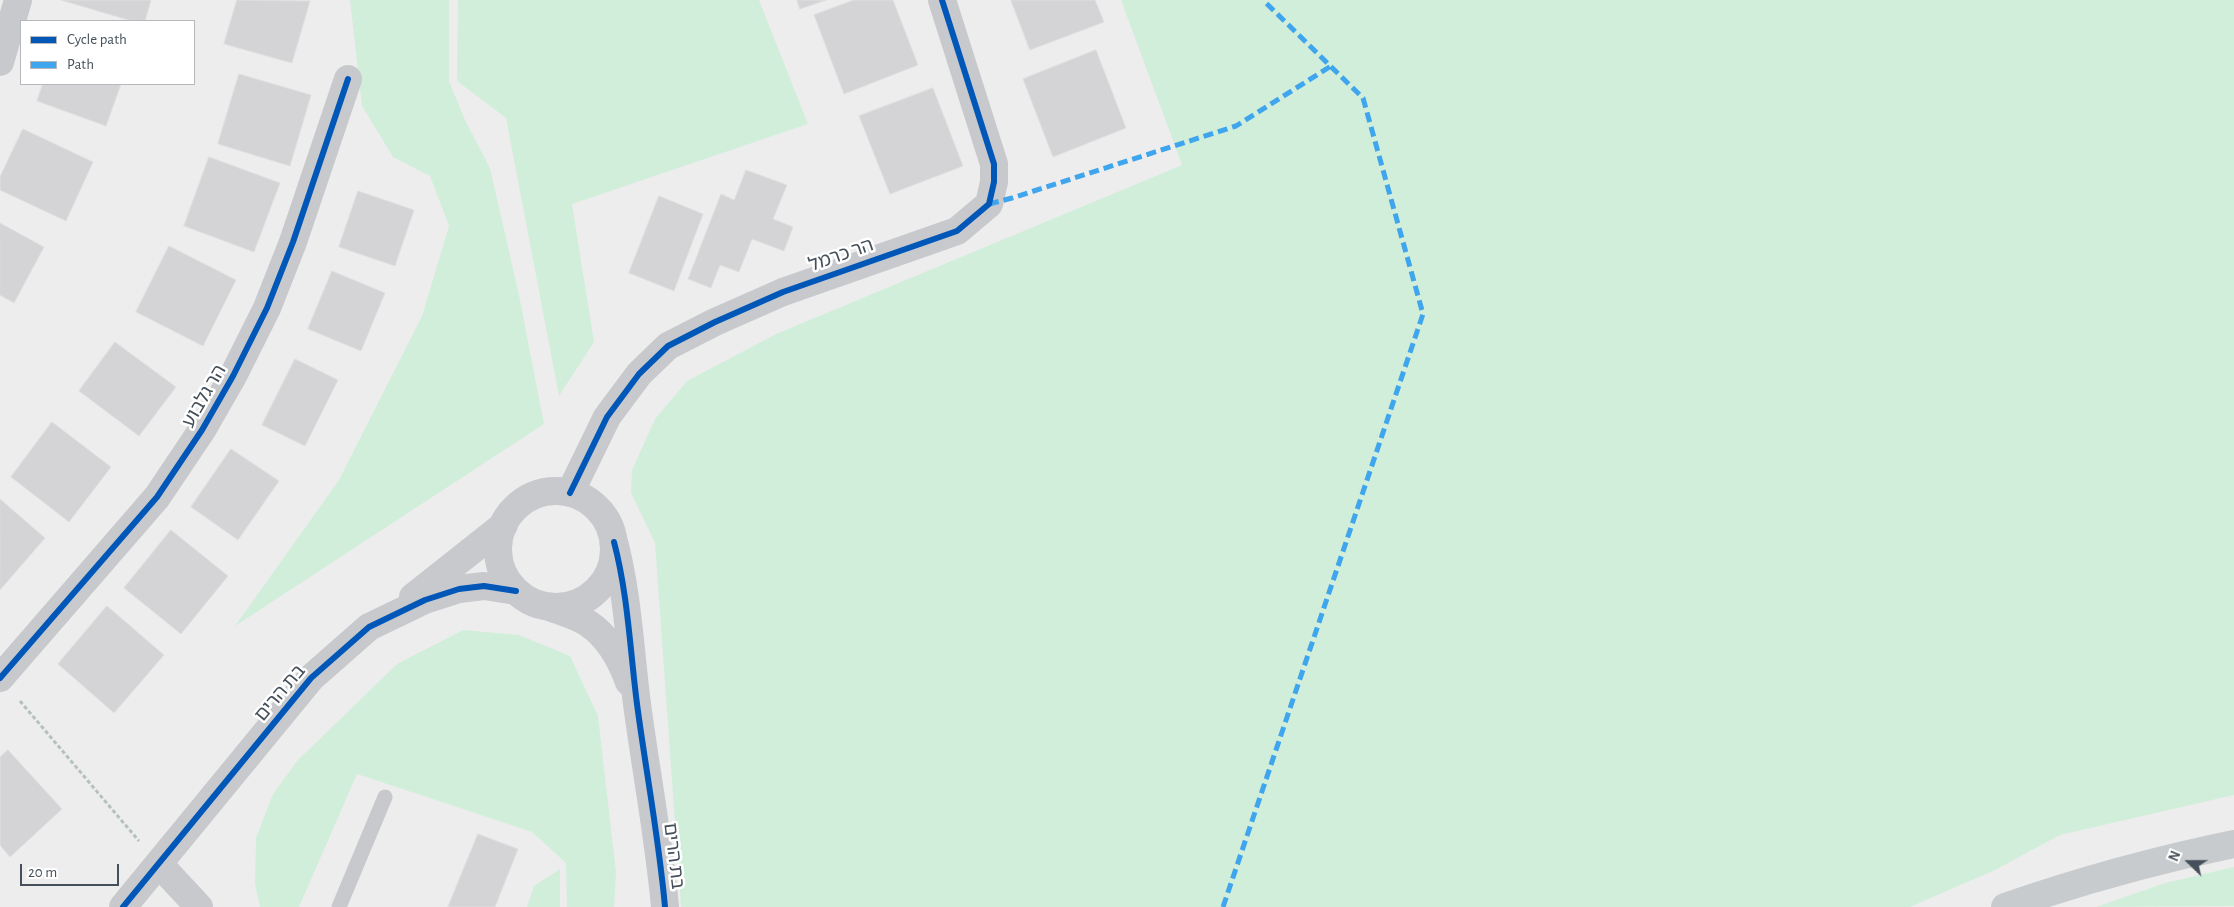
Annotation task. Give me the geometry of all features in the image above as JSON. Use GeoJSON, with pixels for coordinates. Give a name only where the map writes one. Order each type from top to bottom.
{"type":"FeatureCollection","features":[{"type":"Feature","properties":{"kind":"main road"},"geometry":{"type":"LineString","coordinates":[[2005,907],[2071,884],[2159,860],[2234,844]]}},
{"type":"Feature","properties":{"kind":"street"},"geometry":{"type":"LineString","coordinates":[[0,62],[18,0]]}},
{"type":"Feature","properties":{"kind":"street","name":"הר כרמל"},"geometry":{"type":"LineString","coordinates":[[570,493],[607,417],[639,374],[668,346],[715,322],[783,292],[957,231],[989,204],[994,182],[994,164],[942,0]]}},
{"type":"Feature","properties":{"kind":"street","name":"הר גלבוע"},"geometry":{"type":"LineString","coordinates":[[0,678],[157,497],[202,430],[224,392],[271,300],[293,242],[348,79]]}},
{"type":"Feature","properties":{"kind":"street"},"geometry":{"type":"LineString","coordinates":[[563,491],[570,493],[580,496],[596,506],[607,521],[614,542],[614,558],[608,576],[597,591],[582,601],[565,607],[531,602],[516,591],[506,577],[500,561],[499,542],[504,525],[514,510],[528,498],[545,492],[563,491]]}},
{"type":"Feature","properties":{"kind":"street","name":"בת הרים"},"geometry":{"type":"LineString","coordinates":[[123,907],[310,678],[369,627],[390,615],[504,525]]}},
{"type":"Feature","properties":{"kind":"street","name":"בת הרים"},"geometry":{"type":"LineString","coordinates":[[614,542],[622,573],[637,702],[661,861],[665,907]]}},
{"type":"Feature","properties":{"kind":"street","name":"בת הרים"},"geometry":{"type":"LineString","coordinates":[[390,615],[459,589],[484,586],[516,591]]}},
{"type":"Feature","properties":{"kind":"street","name":"בת הרים"},"geometry":{"type":"LineString","coordinates":[[548,606],[589,624],[607,641],[623,664],[637,702]]}},
{"type":"Feature","properties":{"kind":"street"},"geometry":{"type":"LineString","coordinates":[[159,864],[199,907]]}},
{"type":"Feature","properties":{"kind":"lane"},"geometry":{"type":"LineString","coordinates":[[339,907],[385,797]]}},
{"type":"Feature","properties":{"kind":"path"},"geometry":{"type":"LineString","coordinates":[[19,700],[159,864]]}},
{"type":"Feature","properties":{"kind":"green space"},"geometry":{"type":"Polygon","coordinates":[[[350,0],[449,0],[449,81],[465,120],[490,168],[519,295],[544,424],[235,626],[339,480],[422,316],[449,226],[430,176],[393,157],[362,106],[350,0]]]}},
{"type":"Feature","properties":{"kind":"green space"},"geometry":{"type":"Polygon","coordinates":[[[458,0],[759,0],[808,124],[572,204],[594,342],[559,396],[506,118],[457,81],[458,0]]]}},
{"type":"Feature","properties":{"kind":"green space"},"geometry":{"type":"Polygon","coordinates":[[[1121,0],[2234,0],[2234,795],[2060,835],[1995,870],[1910,907],[681,907],[655,543],[631,493],[632,470],[655,419],[687,381],[776,334],[1182,165],[1121,0]]]}},
{"type":"Feature","properties":{"kind":"green space"},"geometry":{"type":"Polygon","coordinates":[[[463,630],[519,635],[570,656],[598,716],[616,872],[614,907],[567,907],[566,863],[532,832],[357,774],[299,907],[260,907],[255,884],[256,838],[273,794],[297,761],[397,664],[463,630]]]}},
{"type":"Feature","properties":{"kind":"green space"},"geometry":{"type":"Polygon","coordinates":[[[2234,867],[2234,906],[2096,907],[2165,883],[2234,867]]]}},
{"type":"Feature","properties":{"kind":"green space"},"geometry":{"type":"Polygon","coordinates":[[[560,869],[560,907],[527,907],[534,886],[560,869]]]}},
{"type":"Feature","properties":{"kind":"building"},"geometry":{"type":"Polygon","coordinates":[[[61,0],[151,0],[145,20],[129,20],[61,0]]]}},
{"type":"Feature","properties":{"kind":"building"},"geometry":{"type":"Polygon","coordinates":[[[237,0],[310,1],[292,63],[224,44],[237,0]]]}},
{"type":"Feature","properties":{"kind":"building"},"geometry":{"type":"Polygon","coordinates":[[[797,0],[826,0],[800,9],[797,0]]]}},
{"type":"Feature","properties":{"kind":"building"},"geometry":{"type":"Polygon","coordinates":[[[854,0],[893,0],[918,65],[844,94],[814,15],[854,0]]]}},
{"type":"Feature","properties":{"kind":"building"},"geometry":{"type":"Polygon","coordinates":[[[1011,0],[1095,0],[1104,22],[1030,50],[1011,0]]]}},
{"type":"Feature","properties":{"kind":"building"},"geometry":{"type":"Polygon","coordinates":[[[1096,50],[1126,128],[1053,157],[1023,79],[1096,50]]]}},
{"type":"Feature","properties":{"kind":"building"},"geometry":{"type":"Polygon","coordinates":[[[239,74],[311,95],[290,166],[218,144],[239,74]]]}},
{"type":"Feature","properties":{"kind":"building"},"geometry":{"type":"Polygon","coordinates":[[[43,85],[121,85],[106,126],[37,101],[43,85]]]}},
{"type":"Feature","properties":{"kind":"building"},"geometry":{"type":"Polygon","coordinates":[[[933,88],[963,166],[890,194],[859,116],[933,88]]]}},
{"type":"Feature","properties":{"kind":"building"},"geometry":{"type":"Polygon","coordinates":[[[23,129],[93,162],[66,221],[0,190],[0,177],[23,129]]]}},
{"type":"Feature","properties":{"kind":"building"},"geometry":{"type":"Polygon","coordinates":[[[209,157],[280,183],[254,252],[184,226],[209,157]]]}},
{"type":"Feature","properties":{"kind":"building"},"geometry":{"type":"Polygon","coordinates":[[[746,170],[787,185],[773,219],[793,227],[784,251],[752,239],[739,272],[720,265],[711,288],[688,279],[721,194],[734,200],[746,170]]]}},
{"type":"Feature","properties":{"kind":"building"},"geometry":{"type":"Polygon","coordinates":[[[358,191],[414,210],[395,266],[339,247],[358,191]]]}},
{"type":"Feature","properties":{"kind":"building"},"geometry":{"type":"Polygon","coordinates":[[[659,196],[703,214],[674,291],[629,273],[659,196]]]}},
{"type":"Feature","properties":{"kind":"building"},"geometry":{"type":"Polygon","coordinates":[[[0,223],[44,247],[14,303],[0,295],[0,223]]]}},
{"type":"Feature","properties":{"kind":"building"},"geometry":{"type":"Polygon","coordinates":[[[169,246],[236,280],[203,346],[136,312],[169,246]]]}},
{"type":"Feature","properties":{"kind":"building"},"geometry":{"type":"Polygon","coordinates":[[[332,271],[385,293],[361,351],[308,329],[332,271]]]}},
{"type":"Feature","properties":{"kind":"building"},"geometry":{"type":"Polygon","coordinates":[[[115,342],[176,387],[139,436],[79,391],[115,342]]]}},
{"type":"Feature","properties":{"kind":"building"},"geometry":{"type":"Polygon","coordinates":[[[295,359],[338,380],[305,446],[262,425],[295,359]]]}},
{"type":"Feature","properties":{"kind":"building"},"geometry":{"type":"Polygon","coordinates":[[[52,422],[111,467],[69,522],[11,477],[52,422]]]}},
{"type":"Feature","properties":{"kind":"building"},"geometry":{"type":"Polygon","coordinates":[[[231,449],[279,481],[238,540],[191,507],[231,449]]]}},
{"type":"Feature","properties":{"kind":"building"},"geometry":{"type":"Polygon","coordinates":[[[0,499],[45,538],[0,590],[0,499]]]}},
{"type":"Feature","properties":{"kind":"building"},"geometry":{"type":"Polygon","coordinates":[[[171,530],[228,576],[181,634],[124,588],[171,530]]]}},
{"type":"Feature","properties":{"kind":"building"},"geometry":{"type":"Polygon","coordinates":[[[107,606],[164,655],[114,713],[58,664],[107,606]]]}},
{"type":"Feature","properties":{"kind":"building"},"geometry":{"type":"Polygon","coordinates":[[[8,750],[62,809],[10,857],[0,845],[0,757],[8,750]]]}},
{"type":"Feature","properties":{"kind":"building"},"geometry":{"type":"Polygon","coordinates":[[[478,834],[518,849],[495,907],[448,907],[478,834]]]}},
{"type":"Feature","properties":{"kind":"marked path"},"geometry":{"type":"LineString","coordinates":[[1223,907],[1423,314],[1363,98],[1263,0]]}},
{"type":"Feature","properties":{"kind":"marked path"},"geometry":{"type":"LineString","coordinates":[[989,204],[1236,126],[1331,66]]}},
{"type":"Feature","properties":{"kind":"cycle path"},"geometry":{"type":"LineString","coordinates":[[570,493],[607,417],[639,374],[668,346],[715,322],[783,292],[957,231],[989,204],[994,182],[994,164],[942,0]]}},
{"type":"Feature","properties":{"kind":"cycle path"},"geometry":{"type":"LineString","coordinates":[[0,678],[157,497],[202,430],[233,376],[267,308],[293,242],[348,79]]}},
{"type":"Feature","properties":{"kind":"cycle path"},"geometry":{"type":"LineString","coordinates":[[614,542],[626,602],[637,704],[665,907]]}},
{"type":"Feature","properties":{"kind":"cycle path"},"geometry":{"type":"LineString","coordinates":[[123,907],[311,678],[369,627],[425,600],[459,589],[484,586],[516,591]]}}]}
